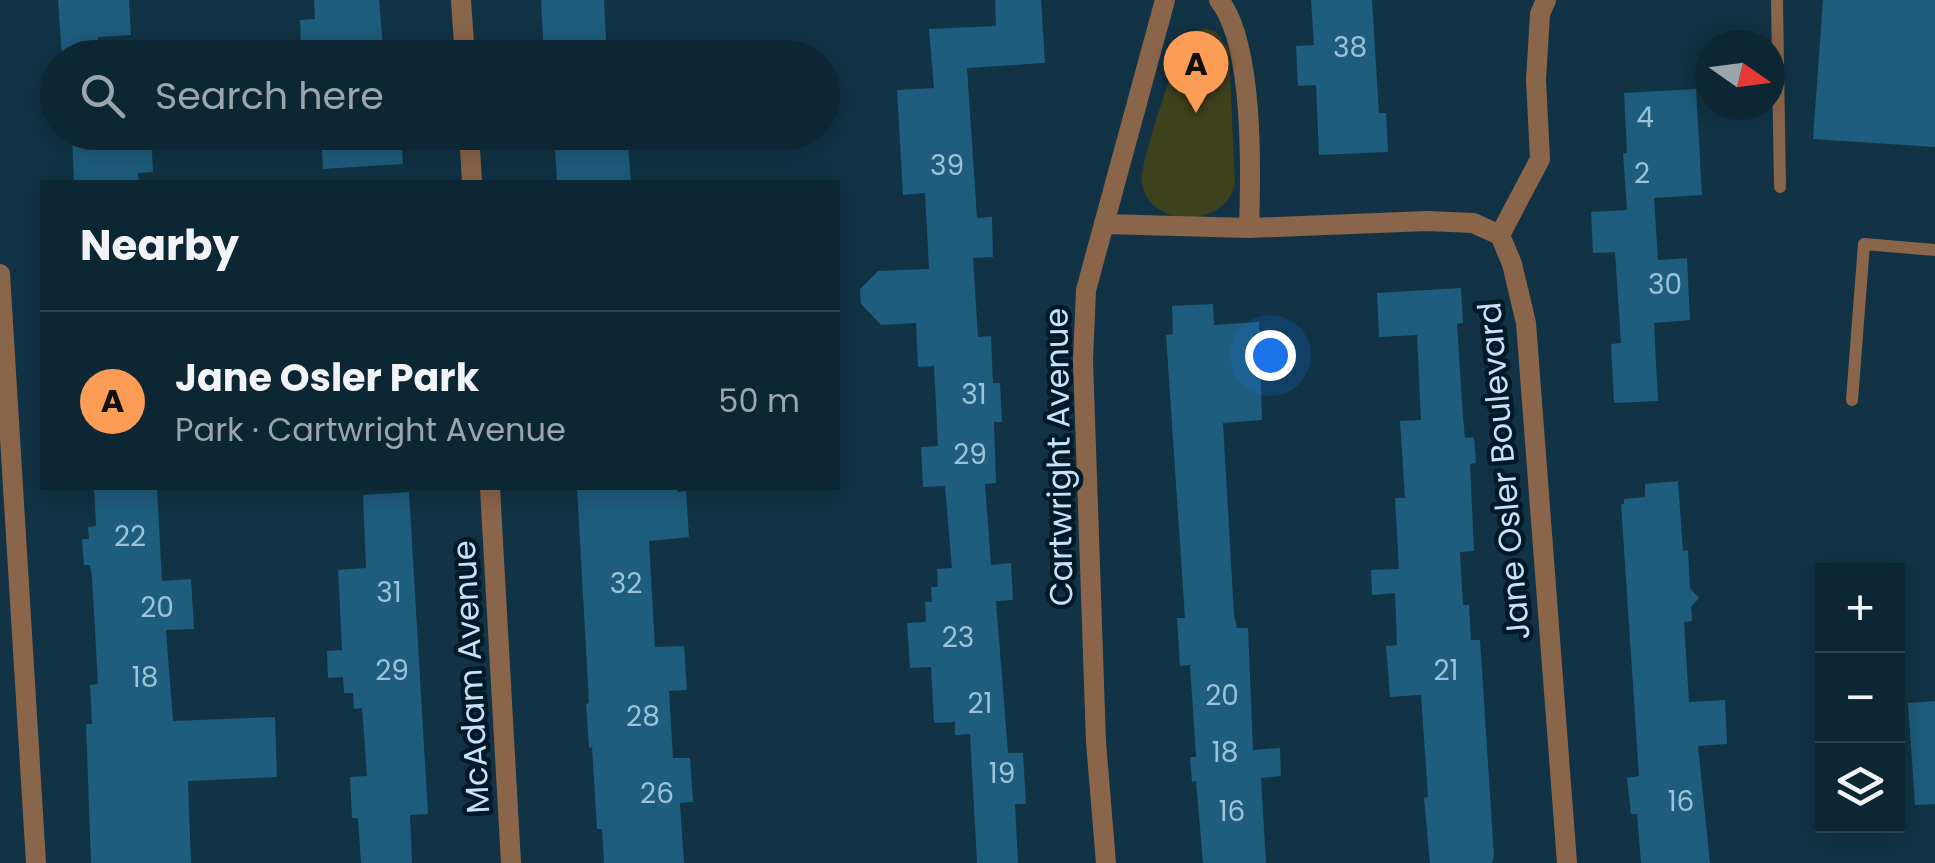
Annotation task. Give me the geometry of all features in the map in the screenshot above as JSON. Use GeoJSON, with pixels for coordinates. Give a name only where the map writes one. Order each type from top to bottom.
{"type":"FeatureCollection","features":[{"type":"Feature","properties":{"kind":"street"},"geometry":{"type":"LineString","coordinates":[[461,0],[464,40]]}},
{"type":"Feature","properties":{"kind":"street","name":"Cartwright Avenue"},"geometry":{"type":"LineString","coordinates":[[1106,863],[1096,742],[1083,360],[1086,290],[1165,0]]}},
{"type":"Feature","properties":{"kind":"street"},"geometry":{"type":"LineString","coordinates":[[1219,0],[1227,10],[1238,44],[1252,163],[1250,228]]}},
{"type":"Feature","properties":{"kind":"street"},"geometry":{"type":"LineString","coordinates":[[1104,224],[1250,228],[1428,221],[1473,223],[1500,235],[1540,159],[1536,80],[1540,14],[1546,0]]}},
{"type":"Feature","properties":{"kind":"street"},"geometry":{"type":"LineString","coordinates":[[470,150],[472,180]]}},
{"type":"Feature","properties":{"kind":"street","name":"Jane Osler Boulevard"},"geometry":{"type":"LineString","coordinates":[[1500,235],[1512,264],[1526,323],[1567,863]]}},
{"type":"Feature","properties":{"kind":"street"},"geometry":{"type":"LineString","coordinates":[[0,274],[36,863]]}},
{"type":"Feature","properties":{"kind":"street","name":"McAdam Avenue"},"geometry":{"type":"LineString","coordinates":[[490,490],[512,863]]}},
{"type":"Feature","properties":{"kind":"lane"},"geometry":{"type":"LineString","coordinates":[[1776,0],[1780,186]]}},
{"type":"Feature","properties":{"kind":"lane"},"geometry":{"type":"LineString","coordinates":[[1852,400],[1864,244],[1935,250]]}},
{"type":"Feature","properties":{"kind":"green space"},"geometry":{"type":"Polygon","coordinates":[[[1206,28],[1216,32],[1229,50],[1235,184],[1218,209],[1204,215],[1173,215],[1148,199],[1142,174],[1182,40],[1188,33],[1206,28]]]}},
{"type":"Feature","properties":{"kind":"building"},"geometry":{"type":"Polygon","coordinates":[[[58,0],[129,0],[131,35],[61,40],[58,0]]]}},
{"type":"Feature","properties":{"kind":"building"},"geometry":{"type":"Polygon","coordinates":[[[314,0],[379,0],[382,40],[301,40],[300,20],[315,19],[314,0]]]}},
{"type":"Feature","properties":{"kind":"building"},"geometry":{"type":"Polygon","coordinates":[[[541,0],[604,0],[606,40],[543,40],[541,0]]]}},
{"type":"Feature","properties":{"kind":"building"},"geometry":{"type":"Polygon","coordinates":[[[995,0],[1041,0],[1045,63],[967,68],[977,218],[992,217],[993,257],[973,258],[978,337],[991,336],[993,383],[1000,383],[1002,422],[994,422],[996,483],[985,484],[991,565],[1011,563],[1013,600],[996,601],[1008,753],[1023,753],[1026,804],[1015,804],[1018,863],[977,863],[970,734],[955,735],[955,722],[934,723],[931,667],[910,668],[907,623],[926,622],[925,602],[932,602],[931,587],[938,587],[937,569],[952,568],[945,486],[923,487],[921,447],[938,446],[934,366],[918,367],[916,323],[881,325],[861,304],[860,289],[878,271],[929,269],[925,193],[903,195],[897,90],[934,88],[929,29],[996,26],[995,0]]]}},
{"type":"Feature","properties":{"kind":"building"},"geometry":{"type":"Polygon","coordinates":[[[1311,0],[1372,0],[1379,113],[1386,113],[1388,152],[1319,155],[1316,85],[1298,86],[1296,46],[1314,45],[1311,0]]]}},
{"type":"Feature","properties":{"kind":"building"},"geometry":{"type":"Polygon","coordinates":[[[1823,0],[1935,0],[1935,147],[1813,139],[1823,0]]]}},
{"type":"Feature","properties":{"kind":"building"},"geometry":{"type":"Polygon","coordinates":[[[1695,89],[1702,195],[1654,198],[1658,260],[1687,258],[1690,320],[1654,323],[1658,401],[1614,403],[1611,344],[1621,343],[1615,252],[1593,253],[1591,212],[1627,210],[1624,93],[1695,89]]]}},
{"type":"Feature","properties":{"kind":"building"},"geometry":{"type":"Polygon","coordinates":[[[73,150],[152,150],[153,172],[138,173],[139,180],[74,180],[73,150]]]}},
{"type":"Feature","properties":{"kind":"building"},"geometry":{"type":"Polygon","coordinates":[[[322,150],[402,150],[403,164],[323,169],[322,150]]]}},
{"type":"Feature","properties":{"kind":"building"},"geometry":{"type":"Polygon","coordinates":[[[555,150],[628,150],[631,180],[557,180],[555,150]]]}},
{"type":"Feature","properties":{"kind":"building"},"geometry":{"type":"Polygon","coordinates":[[[1461,288],[1463,323],[1457,324],[1463,417],[1465,438],[1474,437],[1476,463],[1470,464],[1474,551],[1460,552],[1463,605],[1469,605],[1471,640],[1480,640],[1494,856],[1492,863],[1430,863],[1421,695],[1390,697],[1386,646],[1397,645],[1395,593],[1372,595],[1371,570],[1399,569],[1395,498],[1405,498],[1400,421],[1421,420],[1417,335],[1379,337],[1377,293],[1461,288]]]}},
{"type":"Feature","properties":{"kind":"building"},"geometry":{"type":"Polygon","coordinates":[[[1213,304],[1214,325],[1259,322],[1262,420],[1223,423],[1234,615],[1237,628],[1248,628],[1253,750],[1280,748],[1281,776],[1261,778],[1266,863],[1203,863],[1196,781],[1192,782],[1190,757],[1196,757],[1190,665],[1180,666],[1177,618],[1185,618],[1166,335],[1173,334],[1172,306],[1213,304]]]}},
{"type":"Feature","properties":{"kind":"building"},"geometry":{"type":"Polygon","coordinates":[[[1678,481],[1683,551],[1688,550],[1690,588],[1699,598],[1691,607],[1692,621],[1684,622],[1689,702],[1725,700],[1727,744],[1698,746],[1710,863],[1641,863],[1637,814],[1631,814],[1627,778],[1639,776],[1621,504],[1624,499],[1645,497],[1645,484],[1678,481]]]}},
{"type":"Feature","properties":{"kind":"building"},"geometry":{"type":"Polygon","coordinates":[[[94,490],[157,490],[162,581],[191,579],[194,629],[166,630],[173,721],[275,717],[277,777],[188,781],[191,863],[91,863],[86,724],[92,724],[90,685],[98,684],[92,577],[90,565],[84,565],[82,539],[89,539],[88,527],[96,526],[94,490]]]}},
{"type":"Feature","properties":{"kind":"building"},"geometry":{"type":"Polygon","coordinates":[[[577,490],[686,491],[689,537],[649,541],[655,647],[684,646],[687,690],[669,691],[673,758],[690,758],[693,802],[680,803],[684,863],[604,863],[602,829],[597,829],[592,747],[589,748],[577,490]]]}},
{"type":"Feature","properties":{"kind":"building"},"geometry":{"type":"Polygon","coordinates":[[[409,492],[428,814],[410,815],[412,863],[361,863],[358,818],[352,818],[350,777],[367,776],[362,708],[354,709],[353,693],[344,693],[343,677],[328,678],[327,651],[342,650],[338,570],[366,568],[363,495],[409,492]]]}},
{"type":"Feature","properties":{"kind":"building"},"geometry":{"type":"Polygon","coordinates":[[[1935,701],[1935,804],[1915,805],[1908,703],[1935,701]]]}},
{"type":"Feature","properties":{"kind":"place","name":"Jane Osler Park"},"geometry":{"type":"Point","coordinates":[1196,113]}}]}
